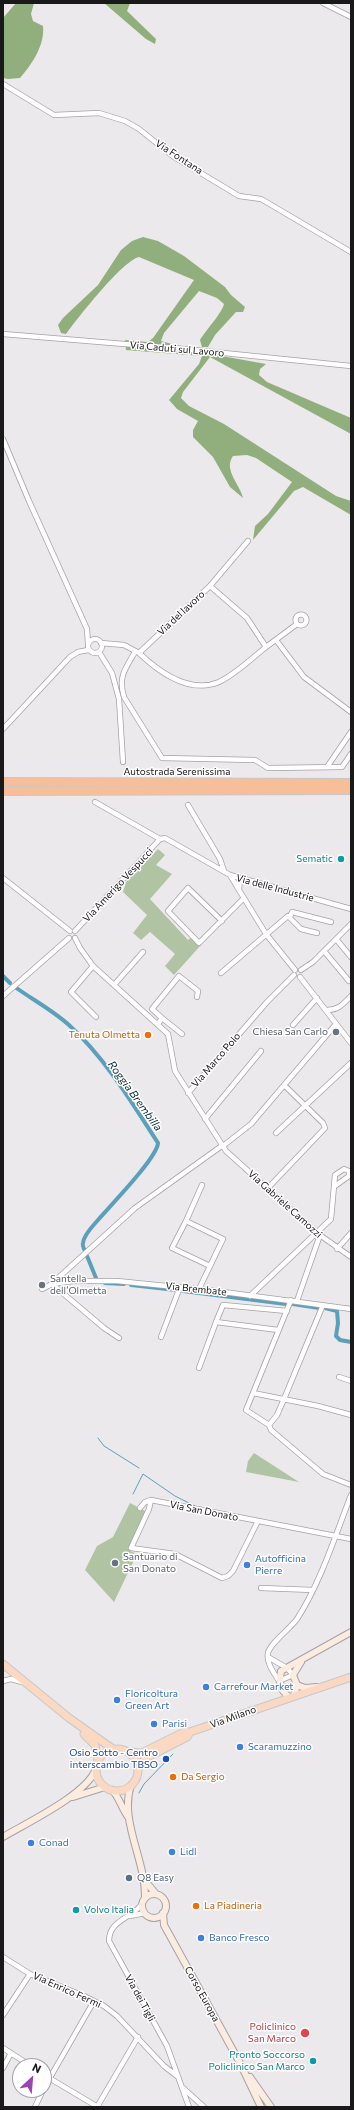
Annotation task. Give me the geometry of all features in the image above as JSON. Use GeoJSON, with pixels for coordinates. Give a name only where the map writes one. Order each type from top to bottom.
{"type":"FeatureCollection","features":[{"type":"Feature","properties":{"kind":"highway","name":"Autostrada Serenissima"},"geometry":{"type":"LineString","coordinates":[[3,782],[351,783]]}},
{"type":"Feature","properties":{"kind":"highway","name":"Autostrada Serenissima"},"geometry":{"type":"LineString","coordinates":[[3,791],[351,790]]}},
{"type":"Feature","properties":{"kind":"main road"},"geometry":{"type":"LineString","coordinates":[[297,1685],[291,1696],[282,1690],[279,1681],[284,1670],[351,1632]]}},
{"type":"Feature","properties":{"kind":"main road"},"geometry":{"type":"LineString","coordinates":[[304,1659],[293,1675],[297,1685],[305,1688],[318,1687]]}},
{"type":"Feature","properties":{"kind":"main road"},"geometry":{"type":"LineString","coordinates":[[3,1664],[69,1718],[95,1745],[98,1760],[96,1769],[88,1784],[65,1800],[3,1837]]}},
{"type":"Feature","properties":{"kind":"main road","name":"Via Milano"},"geometry":{"type":"LineString","coordinates":[[128,1752],[142,1754],[184,1732],[190,1732],[291,1696],[351,1677]]}},
{"type":"Feature","properties":{"kind":"main road"},"geometry":{"type":"LineString","coordinates":[[275,1702],[282,1690]]}},
{"type":"Feature","properties":{"kind":"main road"},"geometry":{"type":"LineString","coordinates":[[69,1718],[74,1720],[113,1750]]}},
{"type":"Feature","properties":{"kind":"main road","name":"Via Milano"},"geometry":{"type":"LineString","coordinates":[[137,1768],[146,1758],[187,1737],[190,1732]]}},
{"type":"Feature","properties":{"kind":"main road"},"geometry":{"type":"LineString","coordinates":[[98,1760],[104,1753],[113,1750],[128,1752],[134,1759],[137,1774],[131,1785],[128,1802],[129,1818]]}},
{"type":"Feature","properties":{"kind":"main road"},"geometry":{"type":"LineString","coordinates":[[96,1769],[98,1779],[105,1787],[112,1790],[120,1798],[129,1818]]}},
{"type":"Feature","properties":{"kind":"main road"},"geometry":{"type":"LineString","coordinates":[[112,1790],[120,1790],[131,1785]]}},
{"type":"Feature","properties":{"kind":"main road"},"geometry":{"type":"LineString","coordinates":[[65,1800],[105,1787]]}},
{"type":"Feature","properties":{"kind":"main road","name":"Corso Europa"},"geometry":{"type":"LineString","coordinates":[[129,1818],[146,1882],[145,1898],[142,1904]]}},
{"type":"Feature","properties":{"kind":"main road","name":"Corso Europa"},"geometry":{"type":"LineString","coordinates":[[146,1882],[164,1901],[164,1925],[240,2063],[261,2107]]}},
{"type":"Feature","properties":{"kind":"main road"},"geometry":{"type":"LineString","coordinates":[[145,1898],[156,1894]]}},
{"type":"Feature","properties":{"kind":"main road"},"geometry":{"type":"LineString","coordinates":[[142,1904],[145,1913]]}},
{"type":"Feature","properties":{"kind":"main road","name":"Corso Europa"},"geometry":{"type":"LineString","coordinates":[[145,1913],[164,1925]]}},
{"type":"Feature","properties":{"kind":"main road"},"geometry":{"type":"LineString","coordinates":[[153,1917],[163,1913]]}},
{"type":"Feature","properties":{"kind":"main road","name":"Corso Europa"},"geometry":{"type":"LineString","coordinates":[[240,2063],[271,2107]]}},
{"type":"Feature","properties":{"kind":"street"},"geometry":{"type":"LineString","coordinates":[[324,3],[351,17]]}},
{"type":"Feature","properties":{"kind":"street","name":"Via Fontana"},"geometry":{"type":"LineString","coordinates":[[3,84],[54,115],[99,113],[125,121],[139,129],[174,156],[240,196],[261,199],[351,252]]}},
{"type":"Feature","properties":{"kind":"street","name":"Via Caduti sul Lavoro"},"geometry":{"type":"LineString","coordinates":[[3,334],[185,349],[351,366]]}},
{"type":"Feature","properties":{"kind":"street"},"geometry":{"type":"LineString","coordinates":[[3,439],[29,501],[87,629],[88,650]]}},
{"type":"Feature","properties":{"kind":"street","name":"Via del lavoro"},"geometry":{"type":"LineString","coordinates":[[248,540],[210,586],[137,652],[121,679],[124,697],[162,758],[255,760],[268,768],[327,767]]}},
{"type":"Feature","properties":{"kind":"street"},"geometry":{"type":"LineString","coordinates":[[210,586],[246,618],[266,647]]}},
{"type":"Feature","properties":{"kind":"street"},"geometry":{"type":"LineString","coordinates":[[88,644],[95,639],[101,643],[124,645],[137,652],[157,670],[182,682],[205,684],[219,682],[297,624]]}},
{"type":"Feature","properties":{"kind":"street"},"geometry":{"type":"LineString","coordinates":[[276,640],[304,677],[351,712]]}},
{"type":"Feature","properties":{"kind":"street"},"geometry":{"type":"LineString","coordinates":[[3,729],[70,657],[78,652],[88,650],[94,654],[99,652],[102,647],[101,643]]}},
{"type":"Feature","properties":{"kind":"street"},"geometry":{"type":"LineString","coordinates":[[99,652],[112,673],[119,699],[123,762]]}},
{"type":"Feature","properties":{"kind":"street"},"geometry":{"type":"LineString","coordinates":[[327,767],[351,732]]}},
{"type":"Feature","properties":{"kind":"street"},"geometry":{"type":"LineString","coordinates":[[327,767],[342,767],[351,754]]}},
{"type":"Feature","properties":{"kind":"street","name":"Via delle Industrie"},"geometry":{"type":"LineString","coordinates":[[95,802],[152,833],[160,839],[165,838],[230,875],[351,909]]}},
{"type":"Feature","properties":{"kind":"street"},"geometry":{"type":"LineString","coordinates":[[188,804],[220,859],[224,871]]}},
{"type":"Feature","properties":{"kind":"street"},"geometry":{"type":"LineString","coordinates":[[152,833],[155,845]]}},
{"type":"Feature","properties":{"kind":"street","name":"Via Amerigo Vespucci"},"geometry":{"type":"LineString","coordinates":[[75,931],[160,839]]}},
{"type":"Feature","properties":{"kind":"street"},"geometry":{"type":"LineString","coordinates":[[230,875],[266,934],[295,970],[294,976],[300,977],[327,1010],[351,1044]]}},
{"type":"Feature","properties":{"kind":"street"},"geometry":{"type":"LineString","coordinates":[[3,878],[70,931],[75,931],[75,938],[69,938]]}},
{"type":"Feature","properties":{"kind":"street"},"geometry":{"type":"LineString","coordinates":[[238,890],[243,879]]}},
{"type":"Feature","properties":{"kind":"street"},"geometry":{"type":"LineString","coordinates":[[222,921],[188,888],[168,911],[199,944],[222,921],[244,898]]}},
{"type":"Feature","properties":{"kind":"street"},"geometry":{"type":"LineString","coordinates":[[221,973],[277,924],[290,917],[292,912],[332,922]]}},
{"type":"Feature","properties":{"kind":"street"},"geometry":{"type":"LineString","coordinates":[[290,917],[301,929],[317,933]]}},
{"type":"Feature","properties":{"kind":"street"},"geometry":{"type":"LineString","coordinates":[[295,970],[301,970],[324,951],[351,924]]}},
{"type":"Feature","properties":{"kind":"street"},"geometry":{"type":"LineString","coordinates":[[3,996],[69,938],[70,931]]}},
{"type":"Feature","properties":{"kind":"street","name":"Via Gabriele Camozzi"},"geometry":{"type":"LineString","coordinates":[[75,938],[80,948],[93,966],[168,1034],[173,1066],[188,1093],[223,1145],[318,1234],[337,1249],[351,1257]]}},
{"type":"Feature","properties":{"kind":"street"},"geometry":{"type":"LineString","coordinates":[[336,939],[351,957]]}},
{"type":"Feature","properties":{"kind":"street"},"geometry":{"type":"LineString","coordinates":[[324,951],[349,981]]}},
{"type":"Feature","properties":{"kind":"street"},"geometry":{"type":"LineString","coordinates":[[114,985],[143,952]]}},
{"type":"Feature","properties":{"kind":"street"},"geometry":{"type":"LineString","coordinates":[[93,966],[71,992],[96,1017]]}},
{"type":"Feature","properties":{"kind":"street"},"geometry":{"type":"LineString","coordinates":[[300,977],[301,970]]}},
{"type":"Feature","properties":{"kind":"street"},"geometry":{"type":"LineString","coordinates":[[182,1034],[152,1009],[179,976],[198,991],[197,997]]}},
{"type":"Feature","properties":{"kind":"street","name":"Via Marco Polo"},"geometry":{"type":"LineString","coordinates":[[188,1093],[284,982],[294,976]]}},
{"type":"Feature","properties":{"kind":"street"},"geometry":{"type":"LineString","coordinates":[[327,1010],[335,1010],[340,1008],[351,996]]}},
{"type":"Feature","properties":{"kind":"street"},"geometry":{"type":"LineString","coordinates":[[293,1025],[317,998]]}},
{"type":"Feature","properties":{"kind":"street"},"geometry":{"type":"LineString","coordinates":[[158,1024],[162,1018]]}},
{"type":"Feature","properties":{"kind":"street"},"geometry":{"type":"LineString","coordinates":[[119,1338],[104,1328],[54,1284],[135,1208],[251,1124],[336,1024]]}},
{"type":"Feature","properties":{"kind":"street"},"geometry":{"type":"LineString","coordinates":[[205,1118],[261,1051]]}},
{"type":"Feature","properties":{"kind":"street"},"geometry":{"type":"LineString","coordinates":[[276,1133],[351,1063]]}},
{"type":"Feature","properties":{"kind":"street"},"geometry":{"type":"LineString","coordinates":[[268,1188],[324,1131],[325,1128],[323,1123],[284,1085]]}},
{"type":"Feature","properties":{"kind":"street"},"geometry":{"type":"LineString","coordinates":[[202,1185],[172,1248],[210,1266]]}},
{"type":"Feature","properties":{"kind":"street"},"geometry":{"type":"LineString","coordinates":[[250,1296],[318,1234],[333,1217],[335,1186]]}},
{"type":"Feature","properties":{"kind":"street"},"geometry":{"type":"LineString","coordinates":[[186,1221],[223,1239],[199,1289]]}},
{"type":"Feature","properties":{"kind":"street"},"geometry":{"type":"LineString","coordinates":[[337,1249],[351,1232]]}},
{"type":"Feature","properties":{"kind":"street"},"geometry":{"type":"LineString","coordinates":[[297,1301],[318,1234]]}},
{"type":"Feature","properties":{"kind":"street","name":"Via Brembate"},"geometry":{"type":"LineString","coordinates":[[42,1289],[54,1284],[95,1280],[199,1289],[351,1309]]}},
{"type":"Feature","properties":{"kind":"street"},"geometry":{"type":"LineString","coordinates":[[161,1337],[180,1287]]}},
{"type":"Feature","properties":{"kind":"street"},"geometry":{"type":"LineString","coordinates":[[291,1300],[254,1394],[246,1410],[269,1425],[272,1430],[323,1474],[351,1485]]}},
{"type":"Feature","properties":{"kind":"street"},"geometry":{"type":"LineString","coordinates":[[198,1368],[223,1305],[286,1311]]}},
{"type":"Feature","properties":{"kind":"street"},"geometry":{"type":"LineString","coordinates":[[269,1425],[277,1415],[323,1305]]}},
{"type":"Feature","properties":{"kind":"street"},"geometry":{"type":"LineString","coordinates":[[216,1322],[278,1330]]}},
{"type":"Feature","properties":{"kind":"street"},"geometry":{"type":"LineString","coordinates":[[339,1377],[351,1381]]}},
{"type":"Feature","properties":{"kind":"street"},"geometry":{"type":"LineString","coordinates":[[254,1394],[318,1406],[351,1415]]}},
{"type":"Feature","properties":{"kind":"street"},"geometry":{"type":"LineString","coordinates":[[293,1675],[279,1681],[268,1662],[271,1647],[297,1619],[313,1590],[351,1495]]}},
{"type":"Feature","properties":{"kind":"street"},"geometry":{"type":"LineString","coordinates":[[140,1508],[145,1502],[151,1500]]}},
{"type":"Feature","properties":{"kind":"street"},"geometry":{"type":"LineString","coordinates":[[151,1500],[149,1509],[131,1548],[175,1554],[222,1578],[228,1576],[233,1571],[258,1521]]}},
{"type":"Feature","properties":{"kind":"street","name":"Via San Donato"},"geometry":{"type":"LineString","coordinates":[[151,1500],[351,1539]]}},
{"type":"Feature","properties":{"kind":"street"},"geometry":{"type":"LineString","coordinates":[[260,1588],[313,1590]]}},
{"type":"Feature","properties":{"kind":"street"},"geometry":{"type":"LineString","coordinates":[[268,1657],[284,1670],[293,1675]]}},
{"type":"Feature","properties":{"kind":"street"},"geometry":{"type":"LineString","coordinates":[[275,1675],[284,1670]]}},
{"type":"Feature","properties":{"kind":"street"},"geometry":{"type":"LineString","coordinates":[[3,1681],[13,1679],[26,1683]]}},
{"type":"Feature","properties":{"kind":"street","name":"Via dei Tigli"},"geometry":{"type":"LineString","coordinates":[[142,1904],[128,1916],[115,1924],[111,1929],[110,1941],[166,2046],[189,2107]]}},
{"type":"Feature","properties":{"kind":"street","name":"Via dei Tigli"},"geometry":{"type":"LineString","coordinates":[[128,1916],[145,1913]]}},
{"type":"Feature","properties":{"kind":"street","name":"Via Enrico Fermi"},"geometry":{"type":"LineString","coordinates":[[3,1957],[30,1974],[94,2001],[117,2016],[124,2026],[138,2038],[164,2066],[178,2077]]}},
{"type":"Feature","properties":{"kind":"street"},"geometry":{"type":"LineString","coordinates":[[3,2015],[30,1974]]}},
{"type":"Feature","properties":{"kind":"street"},"geometry":{"type":"LineString","coordinates":[[52,2073],[94,2001]]}},
{"type":"Feature","properties":{"kind":"street"},"geometry":{"type":"LineString","coordinates":[[52,2080],[97,2107],[138,2038]]}},
{"type":"Feature","properties":{"kind":"street"},"geometry":{"type":"LineString","coordinates":[[3,2048],[19,2058]]}},
{"type":"Feature","properties":{"kind":"street"},"geometry":{"type":"LineString","coordinates":[[3,2068],[11,2053]]}},
{"type":"Feature","properties":{"kind":"street","name":"Via dei Tigli"},"geometry":{"type":"LineString","coordinates":[[182,2087],[204,2107]]}},
{"type":"Feature","properties":{"kind":"street"},"geometry":{"type":"LineString","coordinates":[[35,2107],[40,2098]]}},
{"type":"Feature","properties":{"kind":"green space"},"geometry":{"type":"Polygon","coordinates":[[[16,3],[34,3],[31,14],[33,21],[43,26],[43,33],[37,54],[25,73],[20,78],[8,79],[3,78],[3,18],[16,3]]]}},
{"type":"Feature","properties":{"kind":"green space"},"geometry":{"type":"Polygon","coordinates":[[[104,3],[130,3],[127,11],[156,39],[155,44],[146,39],[104,3]]]}},
{"type":"Feature","properties":{"kind":"green space"},"geometry":{"type":"Polygon","coordinates":[[[143,237],[158,241],[184,256],[225,287],[231,295],[245,307],[243,312],[236,312],[215,335],[208,347],[202,347],[200,340],[223,308],[224,304],[217,298],[199,291],[164,333],[161,341],[205,353],[266,364],[260,369],[259,375],[267,382],[351,418],[351,434],[210,357],[183,392],[181,398],[189,406],[224,424],[336,496],[351,501],[351,515],[303,487],[294,491],[253,540],[255,526],[268,514],[292,482],[256,458],[247,455],[233,456],[230,461],[231,472],[243,498],[230,487],[213,457],[193,437],[193,430],[198,421],[177,409],[169,400],[199,364],[202,356],[126,350],[125,340],[148,342],[153,338],[194,280],[139,257],[122,268],[66,334],[61,333],[58,325],[63,318],[98,285],[121,250],[132,241],[143,237]]]}},
{"type":"Feature","properties":{"kind":"green space"},"geometry":{"type":"Polygon","coordinates":[[[158,849],[165,855],[156,865],[172,874],[150,899],[188,940],[192,937],[201,945],[174,975],[165,966],[175,954],[150,932],[141,940],[133,933],[147,915],[123,892],[126,882],[158,849]]]}},
{"type":"Feature","properties":{"kind":"green space"},"geometry":{"type":"Polygon","coordinates":[[[254,1453],[299,1482],[246,1472],[248,1461],[254,1453]]]}},
{"type":"Feature","properties":{"kind":"green space"},"geometry":{"type":"Polygon","coordinates":[[[130,1503],[147,1512],[130,1551],[137,1554],[114,1602],[85,1570],[97,1546],[113,1537],[130,1503]]]}},
{"type":"Feature","properties":{"kind":"waterway","name":"Roggia Brembilla"},"geometry":{"type":"LineString","coordinates":[[3,976],[10,983]]}},
{"type":"Feature","properties":{"kind":"waterway","name":"Roggia Brembilla"},"geometry":{"type":"LineString","coordinates":[[15,987],[57,1015],[83,1039],[118,1082],[158,1143],[156,1150],[142,1170],[87,1233],[83,1244],[85,1251]]}},
{"type":"Feature","properties":{"kind":"waterway","name":"Roggia Brembilla"},"geometry":{"type":"LineString","coordinates":[[87,1256],[96,1278]]}},
{"type":"Feature","properties":{"kind":"waterway","name":"Roggia Brembilla"},"geometry":{"type":"LineString","coordinates":[[105,1283],[124,1284]]}},
{"type":"Feature","properties":{"kind":"waterway","name":"Roggia Brembilla"},"geometry":{"type":"LineString","coordinates":[[131,1285],[176,1290]]}},
{"type":"Feature","properties":{"kind":"waterway","name":"Roggia Brembilla"},"geometry":{"type":"LineString","coordinates":[[183,1291],[286,1304]]}},
{"type":"Feature","properties":{"kind":"waterway","name":"Roggia Brembilla"},"geometry":{"type":"LineString","coordinates":[[293,1304],[319,1308]]}},
{"type":"Feature","properties":{"kind":"waterway","name":"Roggia Brembilla"},"geometry":{"type":"LineString","coordinates":[[325,1308],[337,1311],[338,1323],[336,1336],[340,1340],[351,1342]]}},
{"type":"Feature","properties":{"kind":"waterway"},"geometry":{"type":"LineString","coordinates":[[98,1438],[104,1446],[139,1468]]}},
{"type":"Feature","properties":{"kind":"waterway"},"geometry":{"type":"LineString","coordinates":[[133,1494],[143,1474],[175,1496],[195,1506]]}},
{"type":"Feature","properties":{"kind":"waterway"},"geometry":{"type":"LineString","coordinates":[[139,1793],[144,1784],[173,1754]]}},
{"type":"Feature","properties":{"kind":"place","name":"Sematic"},"geometry":{"type":"Point","coordinates":[341,859]}},
{"type":"Feature","properties":{"kind":"place","name":"Chiesa San Carlo"},"geometry":{"type":"Point","coordinates":[336,1032]}},
{"type":"Feature","properties":{"kind":"place","name":"Tenuta Olmetta"},"geometry":{"type":"Point","coordinates":[148,1035]}},
{"type":"Feature","properties":{"kind":"place","name":"Santella dell’Olmetta"},"geometry":{"type":"Point","coordinates":[42,1285]}},
{"type":"Feature","properties":{"kind":"place","name":"Santuario di San Donato"},"geometry":{"type":"Point","coordinates":[115,1563]}},
{"type":"Feature","properties":{"kind":"place","name":"Autofficina Pierre"},"geometry":{"type":"Point","coordinates":[247,1565]}},
{"type":"Feature","properties":{"kind":"place","name":"Carrefour Market"},"geometry":{"type":"Point","coordinates":[206,1687]}},
{"type":"Feature","properties":{"kind":"place","name":"Floricoltura Green Art"},"geometry":{"type":"Point","coordinates":[117,1700]}},
{"type":"Feature","properties":{"kind":"place","name":"Parisi"},"geometry":{"type":"Point","coordinates":[154,1724]}},
{"type":"Feature","properties":{"kind":"place","name":"Scaramuzzino"},"geometry":{"type":"Point","coordinates":[240,1747]}},
{"type":"Feature","properties":{"kind":"place","name":"Osio Sotto - Centro interscambio TBSO"},"geometry":{"type":"Point","coordinates":[166,1759]}},
{"type":"Feature","properties":{"kind":"place","name":"Da Sergio"},"geometry":{"type":"Point","coordinates":[173,1777]}},
{"type":"Feature","properties":{"kind":"place","name":"Conad"},"geometry":{"type":"Point","coordinates":[31,1843]}},
{"type":"Feature","properties":{"kind":"place","name":"Lidl"},"geometry":{"type":"Point","coordinates":[172,1852]}},
{"type":"Feature","properties":{"kind":"place","name":"Q8 Easy"},"geometry":{"type":"Point","coordinates":[129,1878]}},
{"type":"Feature","properties":{"kind":"place","name":"La Piadineria"},"geometry":{"type":"Point","coordinates":[196,1906]}},
{"type":"Feature","properties":{"kind":"place","name":"Volvo Italia"},"geometry":{"type":"Point","coordinates":[76,1910]}},
{"type":"Feature","properties":{"kind":"place","name":"Banco Fresco"},"geometry":{"type":"Point","coordinates":[201,1938]}},
{"type":"Feature","properties":{"kind":"place","name":"Policlinico San Marco"},"geometry":{"type":"Point","coordinates":[305,2033]}},
{"type":"Feature","properties":{"kind":"place","name":"Pronto Soccorso Policlinico San Marco"},"geometry":{"type":"Point","coordinates":[313,2061]}}]}
